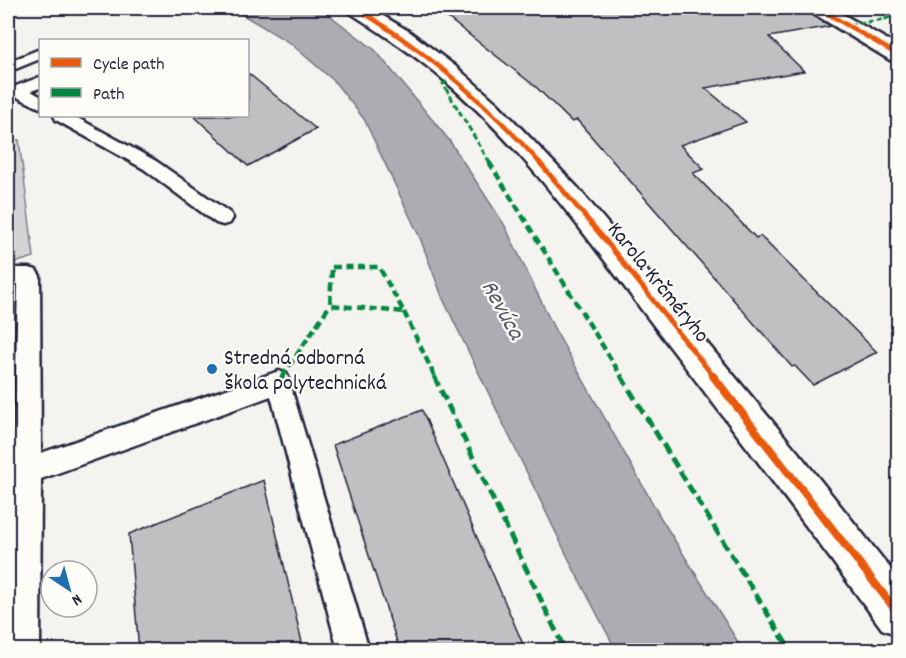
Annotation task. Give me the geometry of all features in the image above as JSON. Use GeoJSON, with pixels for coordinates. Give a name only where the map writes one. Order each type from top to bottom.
{"type":"FeatureCollection","features":[{"type":"Feature","properties":{"kind":"street","name":"Karola Krčméryho"},"geometry":{"type":"LineString","coordinates":[[356,8],[385,23],[454,76],[539,162],[665,316],[898,614]]}},
{"type":"Feature","properties":{"kind":"street"},"geometry":{"type":"LineString","coordinates":[[818,8],[898,55]]}},
{"type":"Feature","properties":{"kind":"lane"},"geometry":{"type":"LineString","coordinates":[[8,67],[39,54]]}},
{"type":"Feature","properties":{"kind":"lane"},"geometry":{"type":"LineString","coordinates":[[13,93],[39,82]]}},
{"type":"Feature","properties":{"kind":"lane"},"geometry":{"type":"LineString","coordinates":[[13,93],[39,104]]}},
{"type":"Feature","properties":{"kind":"lane"},"geometry":{"type":"LineString","coordinates":[[64,117],[150,165],[223,218]]}},
{"type":"Feature","properties":{"kind":"lane"},"geometry":{"type":"LineString","coordinates":[[8,276],[29,276],[24,651]]}},
{"type":"Feature","properties":{"kind":"lane"},"geometry":{"type":"LineString","coordinates":[[28,471],[279,382],[354,651]]}},
{"type":"Feature","properties":{"kind":"shaded area"},"geometry":{"type":"Polygon","coordinates":[[[19,140],[34,257],[8,265],[8,142],[19,140]]]}},
{"type":"Feature","properties":{"kind":"water","name":"Revúca"},"geometry":{"type":"Polygon","coordinates":[[[231,8],[320,8],[375,50],[449,140],[504,224],[554,328],[662,520],[743,650],[616,650],[574,570],[443,299],[420,238],[364,119],[334,81],[290,43],[231,8]]]}},
{"type":"Feature","properties":{"kind":"building"},"geometry":{"type":"Polygon","coordinates":[[[435,8],[806,8],[810,14],[831,26],[769,37],[804,71],[705,88],[746,122],[680,145],[704,169],[693,173],[756,238],[760,236],[877,352],[813,385],[795,366],[792,367],[577,120],[572,122],[536,87],[435,8]]]}},
{"type":"Feature","properties":{"kind":"building"},"geometry":{"type":"Polygon","coordinates":[[[249,74],[316,129],[248,166],[195,117],[249,117],[249,74]]]}},
{"type":"Feature","properties":{"kind":"building"},"geometry":{"type":"Polygon","coordinates":[[[422,410],[526,651],[400,651],[333,445],[422,410]]]}},
{"type":"Feature","properties":{"kind":"building"},"geometry":{"type":"Polygon","coordinates":[[[264,480],[304,651],[139,651],[129,534],[264,480]]]}},
{"type":"Feature","properties":{"kind":"marked path"},"geometry":{"type":"LineString","coordinates":[[849,25],[885,19],[898,14]]}},
{"type":"Feature","properties":{"kind":"marked path"},"geometry":{"type":"LineString","coordinates":[[454,76],[443,84],[465,123],[790,650]]}},
{"type":"Feature","properties":{"kind":"marked path"},"geometry":{"type":"LineString","coordinates":[[404,312],[330,305],[332,267],[379,267],[404,312],[565,650]]}},
{"type":"Feature","properties":{"kind":"marked path"},"geometry":{"type":"LineString","coordinates":[[279,382],[330,305]]}},
{"type":"Feature","properties":{"kind":"cycle path"},"geometry":{"type":"LineString","coordinates":[[356,8],[403,37],[447,71],[530,151],[605,240],[898,613]]}},
{"type":"Feature","properties":{"kind":"cycle path"},"geometry":{"type":"LineString","coordinates":[[818,8],[898,55]]}},
{"type":"Feature","properties":{"kind":"place","name":"Stredná odborná škola polytechnická"},"geometry":{"type":"Point","coordinates":[212,369]}}]}
